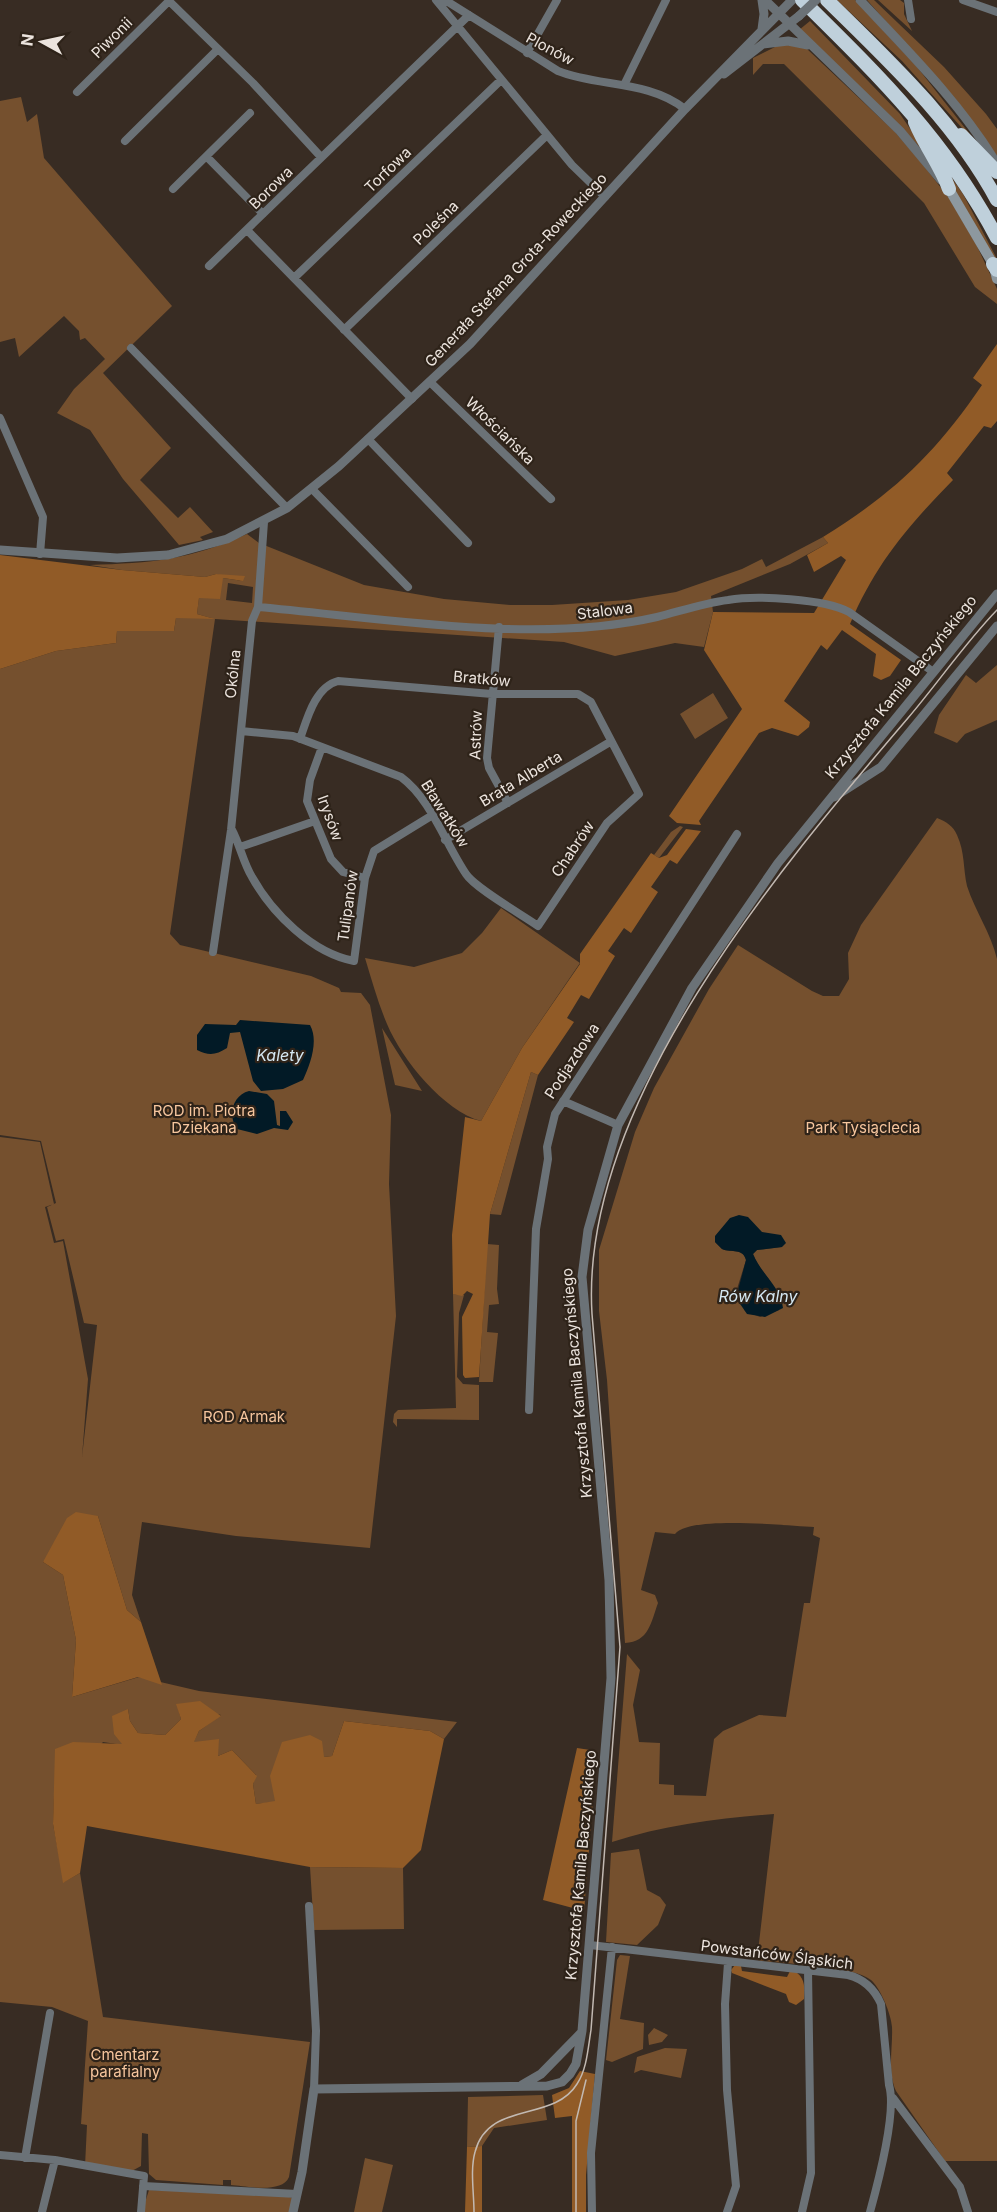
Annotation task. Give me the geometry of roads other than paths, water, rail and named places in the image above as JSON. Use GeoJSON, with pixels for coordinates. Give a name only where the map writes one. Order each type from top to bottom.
{"type":"FeatureCollection","features":[{"type":"Feature","properties":{"kind":"highway"},"geometry":{"type":"LineString","coordinates":[[802,0],[910,109],[970,190],[997,238]]}},
{"type":"Feature","properties":{"kind":"highway"},"geometry":{"type":"LineString","coordinates":[[827,0],[914,86],[972,160],[997,200]]}},
{"type":"Feature","properties":{"kind":"highway"},"geometry":{"type":"LineString","coordinates":[[910,109],[923,142],[949,189]]}},
{"type":"Feature","properties":{"kind":"highway"},"geometry":{"type":"LineString","coordinates":[[943,121],[973,145],[997,172]]}},
{"type":"Feature","properties":{"kind":"main road"},"geometry":{"type":"LineString","coordinates":[[949,189],[995,267],[997,279]]}},
{"type":"Feature","properties":{"kind":"street"},"geometry":{"type":"LineString","coordinates":[[436,0],[572,165],[605,197]]}},
{"type":"Feature","properties":{"kind":"street","name":"Plonów"},"geometry":{"type":"LineString","coordinates":[[445,0],[527,53],[571,76],[625,83],[685,109]]}},
{"type":"Feature","properties":{"kind":"street"},"geometry":{"type":"LineString","coordinates":[[527,53],[557,0]]}},
{"type":"Feature","properties":{"kind":"street"},"geometry":{"type":"LineString","coordinates":[[625,83],[666,0]]}},
{"type":"Feature","properties":{"kind":"street"},"geometry":{"type":"LineString","coordinates":[[763,0],[900,131],[949,189]]}},
{"type":"Feature","properties":{"kind":"street"},"geometry":{"type":"LineString","coordinates":[[762,29],[763,0]]}},
{"type":"Feature","properties":{"kind":"street","name":"Generała Stefana Grota-Roweckiego"},"geometry":{"type":"LineString","coordinates":[[710,83],[788,25],[816,0]]}},
{"type":"Feature","properties":{"kind":"street"},"geometry":{"type":"LineString","coordinates":[[862,0],[984,142],[997,165]]}},
{"type":"Feature","properties":{"kind":"street"},"geometry":{"type":"LineString","coordinates":[[908,0],[911,19]]}},
{"type":"Feature","properties":{"kind":"street"},"geometry":{"type":"LineString","coordinates":[[963,0],[997,12]]}},
{"type":"Feature","properties":{"kind":"street","name":"Piwonii"},"geometry":{"type":"LineString","coordinates":[[77,92],[169,1],[321,157]]}},
{"type":"Feature","properties":{"kind":"street","name":"Generała Stefana Grota-Roweckiego"},"geometry":{"type":"LineString","coordinates":[[0,550],[117,558],[168,555],[226,539],[264,522],[287,508],[312,489],[470,345],[685,109],[789,2]]}},
{"type":"Feature","properties":{"kind":"street","name":"Borowa"},"geometry":{"type":"LineString","coordinates":[[412,399],[247,230],[469,15]]}},
{"type":"Feature","properties":{"kind":"street"},"geometry":{"type":"LineString","coordinates":[[763,44],[788,41],[809,46]]}},
{"type":"Feature","properties":{"kind":"street"},"geometry":{"type":"LineString","coordinates":[[125,141],[218,49]]}},
{"type":"Feature","properties":{"kind":"street","name":"Torfowa"},"geometry":{"type":"LineString","coordinates":[[294,278],[501,80]]}},
{"type":"Feature","properties":{"kind":"street"},"geometry":{"type":"LineString","coordinates":[[173,189],[250,114]]}},
{"type":"Feature","properties":{"kind":"street","name":"Poleśna"},"geometry":{"type":"LineString","coordinates":[[344,330],[547,135]]}},
{"type":"Feature","properties":{"kind":"street"},"geometry":{"type":"LineString","coordinates":[[207,157],[263,214]]}},
{"type":"Feature","properties":{"kind":"street"},"geometry":{"type":"LineString","coordinates":[[209,266],[247,230]]}},
{"type":"Feature","properties":{"kind":"street"},"geometry":{"type":"LineString","coordinates":[[131,348],[287,508]]}},
{"type":"Feature","properties":{"kind":"street","name":"Włościańska"},"geometry":{"type":"LineString","coordinates":[[430,382],[551,499]]}},
{"type":"Feature","properties":{"kind":"street"},"geometry":{"type":"LineString","coordinates":[[0,418],[43,517],[40,554]]}},
{"type":"Feature","properties":{"kind":"street"},"geometry":{"type":"LineString","coordinates":[[368,439],[468,543]]}},
{"type":"Feature","properties":{"kind":"street"},"geometry":{"type":"LineString","coordinates":[[312,489],[408,586]]}},
{"type":"Feature","properties":{"kind":"street","name":"Okólna"},"geometry":{"type":"LineString","coordinates":[[213,952],[231,830],[252,621],[258,606],[264,522]]}},
{"type":"Feature","properties":{"kind":"street","name":"Krzysztofa Kamila Baczyńskiego"},"geometry":{"type":"LineString","coordinates":[[314,2088],[547,2086],[562,2082],[576,2064],[582,2031],[590,1945],[612,1638],[582,1289],[582,1262],[588,1230],[618,1125],[692,988],[778,863],[997,594]]}},
{"type":"Feature","properties":{"kind":"street","name":"Stalowa"},"geometry":{"type":"LineString","coordinates":[[258,606],[499,627],[571,628],[656,617],[730,599],[835,604],[932,671]]}},
{"type":"Feature","properties":{"kind":"street","name":"Krzysztofa Kamila Baczyńskiego"},"geometry":{"type":"LineString","coordinates":[[829,800],[881,767],[997,626]]}},
{"type":"Feature","properties":{"kind":"street","name":"Astrów"},"geometry":{"type":"LineString","coordinates":[[499,627],[487,758],[489,768],[508,803]]}},
{"type":"Feature","properties":{"kind":"street","name":"Bratków"},"geometry":{"type":"LineString","coordinates":[[300,739],[316,700],[324,689],[338,681],[492,694],[578,694],[591,702],[639,794]]}},
{"type":"Feature","properties":{"kind":"street","name":"Bławatków"},"geometry":{"type":"LineString","coordinates":[[241,731],[300,739],[401,777],[412,785],[467,876],[538,926]]}},
{"type":"Feature","properties":{"kind":"street","name":"Brata Alberta"},"geometry":{"type":"LineString","coordinates":[[445,840],[610,742]]}},
{"type":"Feature","properties":{"kind":"street","name":"Irysów"},"geometry":{"type":"LineString","coordinates":[[322,747],[307,794],[315,821],[331,859],[343,872],[365,878]]}},
{"type":"Feature","properties":{"kind":"street","name":"Chabrów"},"geometry":{"type":"LineString","coordinates":[[538,926],[607,823],[639,794]]}},
{"type":"Feature","properties":{"kind":"street","name":"Tulipanów"},"geometry":{"type":"LineString","coordinates":[[240,847],[251,876],[279,913],[332,956],[354,961],[365,878],[374,851],[431,816]]}},
{"type":"Feature","properties":{"kind":"street"},"geometry":{"type":"LineString","coordinates":[[231,830],[240,847],[315,821]]}},
{"type":"Feature","properties":{"kind":"street","name":"Podjazdowa"},"geometry":{"type":"LineString","coordinates":[[529,1410],[536,1229],[548,1159],[547,1147],[555,1114],[737,834]]}},
{"type":"Feature","properties":{"kind":"street"},"geometry":{"type":"LineString","coordinates":[[563,1101],[618,1125]]}},
{"type":"Feature","properties":{"kind":"street"},"geometry":{"type":"LineString","coordinates":[[293,2212],[314,2088],[316,2031],[309,1906]]}},
{"type":"Feature","properties":{"kind":"street","name":"Powstańców Śląskich"},"geometry":{"type":"LineString","coordinates":[[590,1945],[857,1977],[877,1995],[883,2018],[889,2085],[893,2098],[881,2168],[870,2212]]}},
{"type":"Feature","properties":{"kind":"street"},"geometry":{"type":"LineString","coordinates":[[592,2212],[591,2152],[612,1947]]}},
{"type":"Feature","properties":{"kind":"street"},"geometry":{"type":"LineString","coordinates":[[727,2212],[736,2186],[727,2090],[725,2004],[728,1963]]}},
{"type":"Feature","properties":{"kind":"street"},"geometry":{"type":"LineString","coordinates":[[802,2212],[811,2173],[807,1970]]}},
{"type":"Feature","properties":{"kind":"street"},"geometry":{"type":"LineString","coordinates":[[25,2158],[50,2013]]}},
{"type":"Feature","properties":{"kind":"street","name":"Krzysztofa Kamila Baczyńskiego"},"geometry":{"type":"LineString","coordinates":[[518,2086],[541,2074],[573,2044],[582,2031]]}},
{"type":"Feature","properties":{"kind":"street"},"geometry":{"type":"LineString","coordinates":[[893,2098],[960,2187],[968,2212]]}},
{"type":"Feature","properties":{"kind":"street"},"geometry":{"type":"LineString","coordinates":[[0,2155],[54,2160],[144,2176],[141,2212]]}},
{"type":"Feature","properties":{"kind":"street"},"geometry":{"type":"LineString","coordinates":[[42,2212],[54,2160]]}},
{"type":"Feature","properties":{"kind":"street"},"geometry":{"type":"LineString","coordinates":[[143,2186],[297,2194]]}},
{"type":"Feature","properties":{"kind":"water","name":"Kalety"},"geometry":{"type":"Polygon","coordinates":[[[240,1020],[310,1025],[314,1045],[303,1080],[283,1089],[261,1091],[253,1081],[240,1032],[230,1033],[227,1048],[219,1052],[209,1054],[197,1050],[197,1035],[205,1024],[236,1025],[240,1020]]]}},
{"type":"Feature","properties":{"kind":"water"},"geometry":{"type":"Polygon","coordinates":[[[249,1091],[267,1094],[274,1101],[277,1125],[280,1126],[280,1111],[286,1111],[293,1122],[288,1130],[274,1128],[257,1134],[237,1129],[232,1118],[233,1106],[243,1093],[249,1091]]]}},
{"type":"Feature","properties":{"kind":"water","name":"Rów Kalny"},"geometry":{"type":"Polygon","coordinates":[[[739,1215],[748,1217],[762,1232],[781,1235],[786,1243],[782,1247],[757,1250],[753,1254],[779,1294],[783,1308],[765,1317],[747,1314],[736,1298],[746,1260],[745,1256],[740,1252],[722,1249],[715,1242],[715,1236],[730,1218],[739,1215]]]}},
{"type":"Feature","properties":{"kind":"tram line"},"geometry":{"type":"LineString","coordinates":[[474,2212],[473,2166],[475,2152],[482,2136],[493,2125],[507,2118],[553,2104],[566,2096],[577,2084],[583,2072],[591,2030],[620,1647],[592,1314],[597,1234],[618,1154],[652,1073],[697,994],[748,918],[802,845],[997,610]]}},
{"type":"Feature","properties":{"kind":"tram line"},"geometry":{"type":"LineString","coordinates":[[576,2212],[576,2121],[586,2080]]}},
{"type":"Feature","properties":{"kind":"park label","name":"ROD im. Piotra Dziekana"},"geometry":{"type":"Point","coordinates":[204,1120]}},
{"type":"Feature","properties":{"kind":"park label","name":"Park Tysiąclecia"},"geometry":{"type":"Point","coordinates":[863,1128]}},
{"type":"Feature","properties":{"kind":"park label","name":"ROD Armak"},"geometry":{"type":"Point","coordinates":[244,1417]}},
{"type":"Feature","properties":{"kind":"park label","name":"Cmentarz parafialny"},"geometry":{"type":"Point","coordinates":[125,2064]}}]}
